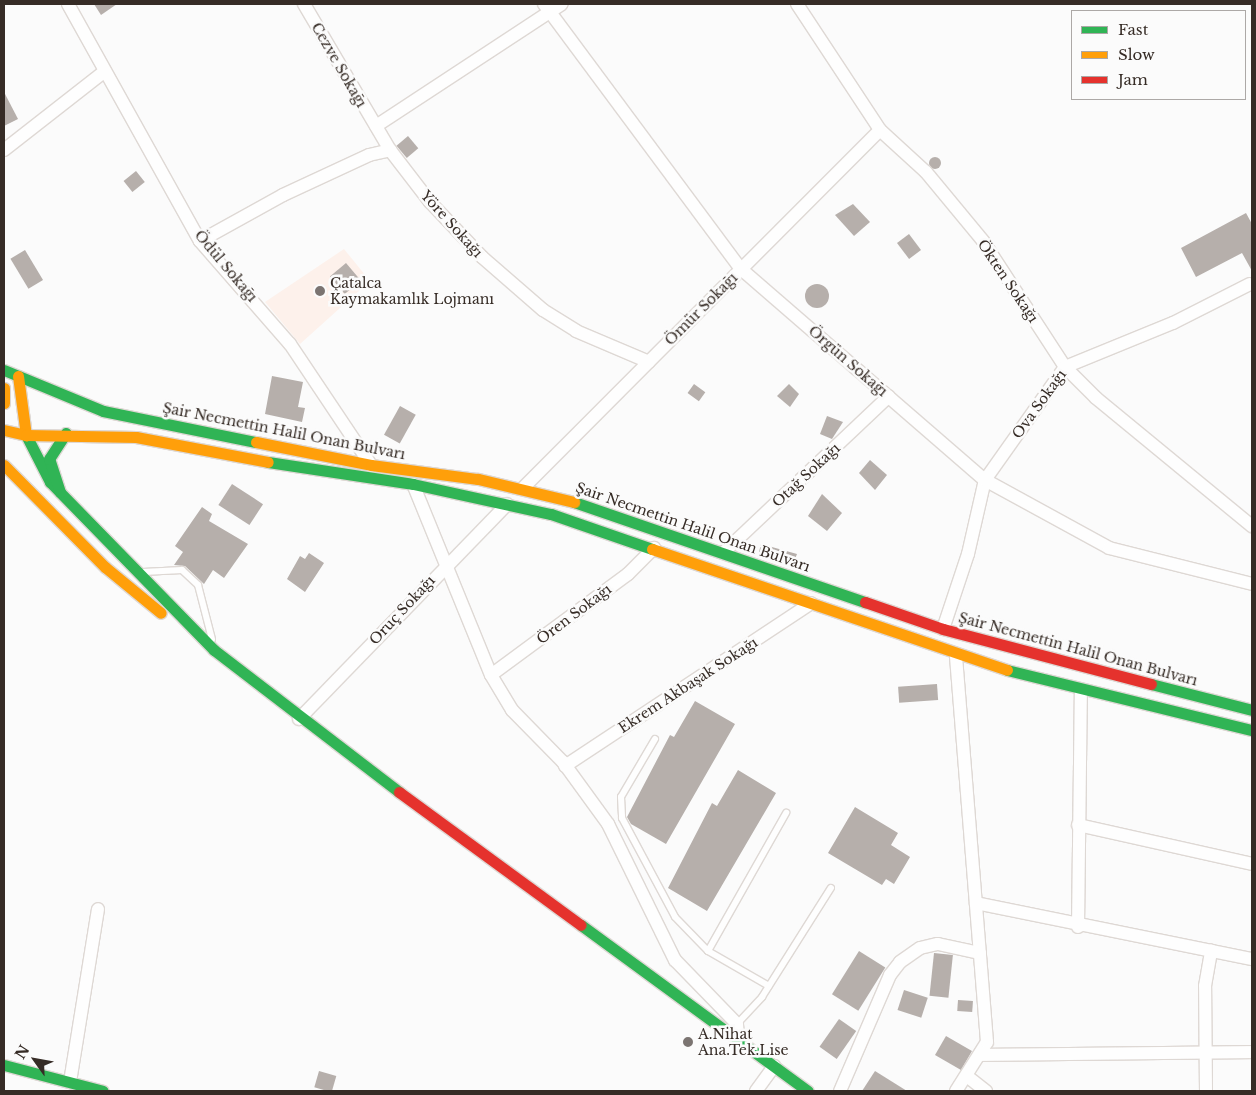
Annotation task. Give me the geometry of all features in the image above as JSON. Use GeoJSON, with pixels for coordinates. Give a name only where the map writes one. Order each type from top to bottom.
{"type":"FeatureCollection","features":[{"type":"Feature","properties":{"kind":"main road","name":"Şair Necmettin Halil Onan Bulvarı"},"geometry":{"type":"LineString","coordinates":[[4,370],[103,411],[371,465],[522,489],[597,508],[943,629],[1252,710]]}},
{"type":"Feature","properties":{"kind":"main road"},"geometry":{"type":"LineString","coordinates":[[18,376],[26,435],[40,468],[133,572],[214,650]]}},
{"type":"Feature","properties":{"kind":"main road"},"geometry":{"type":"LineString","coordinates":[[4,388],[4,403]]}},
{"type":"Feature","properties":{"kind":"main road","name":"Şair Necmettin Halil Onan Bulvarı"},"geometry":{"type":"LineString","coordinates":[[4,430],[26,435],[66,433],[136,437],[305,469],[413,484],[507,504],[654,548],[956,654],[1081,690],[1252,730]]}},
{"type":"Feature","properties":{"kind":"main road"},"geometry":{"type":"LineString","coordinates":[[60,492],[49,459],[66,433]]}},
{"type":"Feature","properties":{"kind":"main road"},"geometry":{"type":"LineString","coordinates":[[4,465],[105,567],[299,718],[808,1091]]}},
{"type":"Feature","properties":{"kind":"main road"},"geometry":{"type":"LineString","coordinates":[[4,1065],[103,1091]]}},
{"type":"Feature","properties":{"kind":"street","name":"Ödül Sokağı"},"geometry":{"type":"LineString","coordinates":[[68,4],[104,72],[200,241],[290,344],[371,465]]}},
{"type":"Feature","properties":{"kind":"street","name":"Cezve Sokağı"},"geometry":{"type":"LineString","coordinates":[[304,4],[376,126]]}},
{"type":"Feature","properties":{"kind":"street"},"geometry":{"type":"LineString","coordinates":[[376,126],[547,8],[562,4]]}},
{"type":"Feature","properties":{"kind":"street","name":"Ökten Sokağı"},"geometry":{"type":"LineString","coordinates":[[797,4],[880,130],[926,172],[983,241],[1065,367],[1096,398],[1252,526]]}},
{"type":"Feature","properties":{"kind":"street","name":"Örgün Sokağı"},"geometry":{"type":"LineString","coordinates":[[547,8],[741,269],[986,480],[1109,548],[1252,584]]}},
{"type":"Feature","properties":{"kind":"street"},"geometry":{"type":"LineString","coordinates":[[4,150],[104,72]]}},
{"type":"Feature","properties":{"kind":"street","name":"Yöre Sokağı"},"geometry":{"type":"LineString","coordinates":[[376,126],[390,150],[476,251],[543,310],[576,331],[649,362]]}},
{"type":"Feature","properties":{"kind":"street","name":"Ömür Sokağı"},"geometry":{"type":"LineString","coordinates":[[522,489],[880,130]]}},
{"type":"Feature","properties":{"kind":"street"},"geometry":{"type":"LineString","coordinates":[[200,241],[283,195],[368,155],[390,150]]}},
{"type":"Feature","properties":{"kind":"street","name":"Ova Sokağı"},"geometry":{"type":"LineString","coordinates":[[943,629],[968,554],[986,480],[1065,367],[1172,323],[1250,284]]}},
{"type":"Feature","properties":{"kind":"street","name":"Otağ Sokağı"},"geometry":{"type":"LineString","coordinates":[[723,553],[889,396]]}},
{"type":"Feature","properties":{"kind":"street"},"geometry":{"type":"LineString","coordinates":[[413,484],[492,675],[512,710],[565,766],[608,824],[675,960],[737,1024],[738,1040]]}},
{"type":"Feature","properties":{"kind":"street","name":"Oruç Sokağı"},"geometry":{"type":"LineString","coordinates":[[299,718],[445,564],[507,504]]}},
{"type":"Feature","properties":{"kind":"street","name":"Ören Sokağı"},"geometry":{"type":"LineString","coordinates":[[492,675],[628,574],[654,548]]}},
{"type":"Feature","properties":{"kind":"street","name":"Ekrem Akbaşak Sokağı"},"geometry":{"type":"LineString","coordinates":[[565,766],[811,603]]}},
{"type":"Feature","properties":{"kind":"street"},"geometry":{"type":"LineString","coordinates":[[956,654],[987,1042],[968,1077],[956,1091]]}},
{"type":"Feature","properties":{"kind":"street"},"geometry":{"type":"LineString","coordinates":[[1078,927],[1081,690]]}},
{"type":"Feature","properties":{"kind":"street"},"geometry":{"type":"LineString","coordinates":[[1078,825],[1252,864]]}},
{"type":"Feature","properties":{"kind":"street"},"geometry":{"type":"LineString","coordinates":[[976,903],[1078,927],[1252,959]]}},
{"type":"Feature","properties":{"kind":"street"},"geometry":{"type":"LineString","coordinates":[[70,1082],[98,909]]}},
{"type":"Feature","properties":{"kind":"street"},"geometry":{"type":"LineString","coordinates":[[840,1091],[890,975],[900,962],[920,948],[938,944],[980,953]]}},
{"type":"Feature","properties":{"kind":"street"},"geometry":{"type":"LineString","coordinates":[[1206,1091],[1205,986],[1211,951]]}},
{"type":"Feature","properties":{"kind":"street"},"geometry":{"type":"LineString","coordinates":[[980,1055],[1252,1052]]}},
{"type":"Feature","properties":{"kind":"street"},"geometry":{"type":"LineString","coordinates":[[756,1091],[774,1066]]}},
{"type":"Feature","properties":{"kind":"street"},"geometry":{"type":"LineString","coordinates":[[968,1077],[986,1091]]}},
{"type":"Feature","properties":{"kind":"lane"},"geometry":{"type":"LineString","coordinates":[[133,572],[182,570],[198,585],[214,650]]}},
{"type":"Feature","properties":{"kind":"lane"},"geometry":{"type":"LineString","coordinates":[[655,739],[621,797],[622,818],[675,917],[708,950],[769,986]]}},
{"type":"Feature","properties":{"kind":"lane"},"geometry":{"type":"LineString","coordinates":[[708,950],[786,812]]}},
{"type":"Feature","properties":{"kind":"lane"},"geometry":{"type":"LineString","coordinates":[[737,1024],[769,986],[831,888]]}},
{"type":"Feature","properties":{"kind":"shaded area","name":"Çatalca Kaymakamlık Lojmanı"},"geometry":{"type":"Polygon","coordinates":[[[344,249],[370,281],[300,344],[265,302],[344,249]]]}},
{"type":"Feature","properties":{"kind":"building"},"geometry":{"type":"Polygon","coordinates":[[[94,4],[117,4],[101,15],[94,4]]]}},
{"type":"Feature","properties":{"kind":"building"},"geometry":{"type":"Polygon","coordinates":[[[4,92],[18,119],[4,126],[4,92]]]}},
{"type":"Feature","properties":{"kind":"building"},"geometry":{"type":"Polygon","coordinates":[[[408,136],[418,148],[407,158],[397,146],[408,136]]]}},
{"type":"Feature","properties":{"kind":"building"},"geometry":{"type":"Polygon","coordinates":[[[937,157],[940,158],[940,168],[933,169],[930,168],[929,161],[930,158],[937,157]]]}},
{"type":"Feature","properties":{"kind":"building"},"geometry":{"type":"Polygon","coordinates":[[[136,171],[145,182],[132,192],[124,181],[136,171]]]}},
{"type":"Feature","properties":{"kind":"building"},"geometry":{"type":"Polygon","coordinates":[[[853,204],[870,222],[854,236],[835,215],[853,204]]]}},
{"type":"Feature","properties":{"kind":"building"},"geometry":{"type":"Polygon","coordinates":[[[1246,213],[1252,224],[1252,271],[1242,253],[1196,277],[1181,248],[1246,213]]]}},
{"type":"Feature","properties":{"kind":"building"},"geometry":{"type":"Polygon","coordinates":[[[909,234],[921,250],[909,259],[897,243],[909,234]]]}},
{"type":"Feature","properties":{"kind":"building"},"geometry":{"type":"Polygon","coordinates":[[[25,250],[43,280],[28,289],[10,259],[25,250]]]}},
{"type":"Feature","properties":{"kind":"building","name":"Çatalca Kaymakamlık Lojmanı"},"geometry":{"type":"Polygon","coordinates":[[[346,263],[361,281],[345,294],[330,276],[346,263]]]}},
{"type":"Feature","properties":{"kind":"building"},"geometry":{"type":"Polygon","coordinates":[[[817,284],[826,287],[829,296],[826,305],[817,308],[808,305],[805,296],[808,287],[817,284]]]}},
{"type":"Feature","properties":{"kind":"building"},"geometry":{"type":"Polygon","coordinates":[[[272,376],[303,382],[298,407],[305,408],[302,422],[265,414],[272,376]]]}},
{"type":"Feature","properties":{"kind":"building"},"geometry":{"type":"Polygon","coordinates":[[[694,384],[705,392],[699,401],[688,393],[694,384]]]}},
{"type":"Feature","properties":{"kind":"building"},"geometry":{"type":"Polygon","coordinates":[[[789,384],[799,394],[790,407],[777,396],[789,384]]]}},
{"type":"Feature","properties":{"kind":"building"},"geometry":{"type":"Polygon","coordinates":[[[400,406],[416,415],[400,444],[384,435],[400,406]]]}},
{"type":"Feature","properties":{"kind":"building"},"geometry":{"type":"Polygon","coordinates":[[[827,416],[843,422],[832,439],[820,434],[827,416]]]}},
{"type":"Feature","properties":{"kind":"building"},"geometry":{"type":"Polygon","coordinates":[[[870,460],[887,475],[875,490],[859,473],[870,460]]]}},
{"type":"Feature","properties":{"kind":"building"},"geometry":{"type":"Polygon","coordinates":[[[232,484],[263,504],[249,525],[218,505],[232,484]]]}},
{"type":"Feature","properties":{"kind":"building"},"geometry":{"type":"Polygon","coordinates":[[[822,494],[842,513],[827,531],[808,516],[822,494]]]}},
{"type":"Feature","properties":{"kind":"building"},"geometry":{"type":"Polygon","coordinates":[[[202,507],[212,514],[209,521],[248,544],[224,578],[213,570],[204,584],[185,566],[174,565],[183,552],[175,546],[202,507]]]}},
{"type":"Feature","properties":{"kind":"building"},"geometry":{"type":"Polygon","coordinates":[[[761,544],[797,554],[793,564],[759,552],[761,544]]]}},
{"type":"Feature","properties":{"kind":"building"},"geometry":{"type":"Polygon","coordinates":[[[309,553],[324,563],[305,592],[287,579],[300,556],[305,559],[309,553]]]}},
{"type":"Feature","properties":{"kind":"building"},"geometry":{"type":"Polygon","coordinates":[[[937,684],[938,700],[899,703],[898,687],[937,684]]]}},
{"type":"Feature","properties":{"kind":"building"},"geometry":{"type":"Polygon","coordinates":[[[695,701],[735,724],[666,844],[631,824],[627,817],[670,735],[674,737],[695,701]]]}},
{"type":"Feature","properties":{"kind":"building"},"geometry":{"type":"Polygon","coordinates":[[[738,770],[776,793],[707,911],[668,888],[712,803],[717,806],[738,770]]]}},
{"type":"Feature","properties":{"kind":"building"},"geometry":{"type":"Polygon","coordinates":[[[855,807],[898,833],[891,845],[910,857],[894,884],[886,879],[882,885],[828,853],[855,807]]]}},
{"type":"Feature","properties":{"kind":"building"},"geometry":{"type":"Polygon","coordinates":[[[859,951],[885,967],[858,1011],[832,994],[859,951]]]}},
{"type":"Feature","properties":{"kind":"building"},"geometry":{"type":"Polygon","coordinates":[[[934,953],[953,955],[948,998],[930,996],[934,953]]]}},
{"type":"Feature","properties":{"kind":"building"},"geometry":{"type":"Polygon","coordinates":[[[904,990],[928,998],[921,1018],[898,1010],[904,990]]]}},
{"type":"Feature","properties":{"kind":"building"},"geometry":{"type":"Polygon","coordinates":[[[958,1000],[973,1001],[972,1012],[957,1011],[958,1000]]]}},
{"type":"Feature","properties":{"kind":"building"},"geometry":{"type":"Polygon","coordinates":[[[839,1019],[856,1031],[837,1059],[819,1047],[839,1019]]]}},
{"type":"Feature","properties":{"kind":"building"},"geometry":{"type":"Polygon","coordinates":[[[946,1036],[972,1051],[961,1070],[935,1055],[946,1036]]]}},
{"type":"Feature","properties":{"kind":"building"},"geometry":{"type":"Polygon","coordinates":[[[319,1071],[336,1076],[332,1091],[314,1087],[319,1071]]]}},
{"type":"Feature","properties":{"kind":"building"},"geometry":{"type":"Polygon","coordinates":[[[875,1071],[907,1091],[862,1091],[875,1071]]]}},
{"type":"Feature","properties":{"kind":"traffic: fast"},"geometry":{"type":"LineString","coordinates":[[4,370],[103,411],[256,442]]}},
{"type":"Feature","properties":{"kind":"traffic: fast"},"geometry":{"type":"LineString","coordinates":[[60,492],[49,459],[66,433]]}},
{"type":"Feature","properties":{"kind":"traffic: fast"},"geometry":{"type":"LineString","coordinates":[[26,435],[50,482],[214,650],[399,792]]}},
{"type":"Feature","properties":{"kind":"traffic: fast"},"geometry":{"type":"LineString","coordinates":[[268,462],[413,484],[551,514],[652,549]]}},
{"type":"Feature","properties":{"kind":"traffic: fast"},"geometry":{"type":"LineString","coordinates":[[574,502],[865,602]]}},
{"type":"Feature","properties":{"kind":"traffic: fast"},"geometry":{"type":"LineString","coordinates":[[1007,670],[1252,730]]}},
{"type":"Feature","properties":{"kind":"traffic: fast"},"geometry":{"type":"LineString","coordinates":[[1151,684],[1252,710]]}},
{"type":"Feature","properties":{"kind":"traffic: fast"},"geometry":{"type":"LineString","coordinates":[[581,925],[808,1091]]}},
{"type":"Feature","properties":{"kind":"traffic: fast"},"geometry":{"type":"LineString","coordinates":[[4,1065],[103,1091]]}},
{"type":"Feature","properties":{"kind":"traffic: slow"},"geometry":{"type":"LineString","coordinates":[[18,376],[26,435]]}},
{"type":"Feature","properties":{"kind":"traffic: slow"},"geometry":{"type":"LineString","coordinates":[[4,388],[4,403]]}},
{"type":"Feature","properties":{"kind":"traffic: slow"},"geometry":{"type":"LineString","coordinates":[[4,430],[26,435],[136,437],[268,462]]}},
{"type":"Feature","properties":{"kind":"traffic: slow"},"geometry":{"type":"LineString","coordinates":[[256,442],[371,465],[478,479],[574,502]]}},
{"type":"Feature","properties":{"kind":"traffic: slow"},"geometry":{"type":"LineString","coordinates":[[4,465],[105,567],[161,613]]}},
{"type":"Feature","properties":{"kind":"traffic: slow"},"geometry":{"type":"LineString","coordinates":[[652,549],[1007,670]]}},
{"type":"Feature","properties":{"kind":"traffic: jam"},"geometry":{"type":"LineString","coordinates":[[865,602],[943,629],[1151,684]]}},
{"type":"Feature","properties":{"kind":"traffic: jam"},"geometry":{"type":"LineString","coordinates":[[399,792],[581,925]]}},
{"type":"Feature","properties":{"kind":"place","name":"Çatalca Kaymakamlık Lojmanı"},"geometry":{"type":"Point","coordinates":[320,291]}},
{"type":"Feature","properties":{"kind":"place","name":"A.Nihat Ana.Tek.Lise"},"geometry":{"type":"Point","coordinates":[688,1042]}}]}
